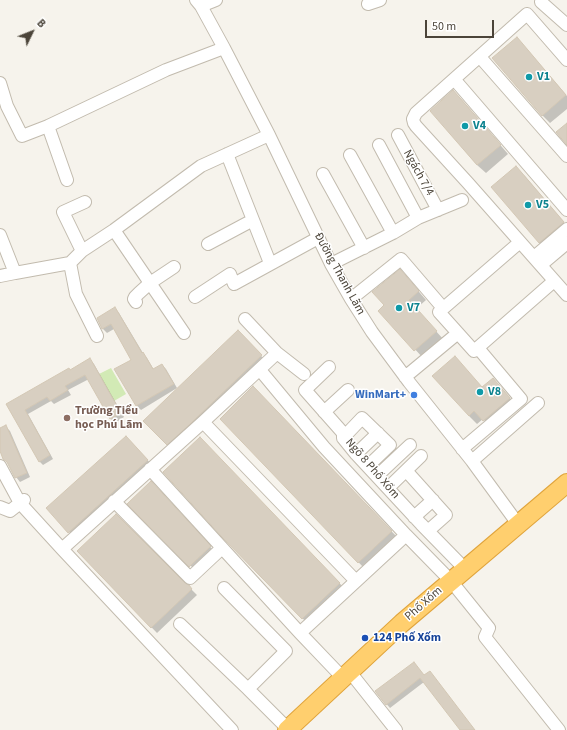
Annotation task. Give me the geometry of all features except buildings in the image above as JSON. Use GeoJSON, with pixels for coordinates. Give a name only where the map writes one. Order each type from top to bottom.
{"type":"FeatureCollection","features":[{"type":"Feature","properties":{"kind":"highway","name":"Phố Xốm"},"geometry":{"type":"LineString","coordinates":[[288,729],[402,623],[518,524],[565,489]]}},
{"type":"Feature","properties":{"kind":"street"},"geometry":{"type":"LineString","coordinates":[[198,3],[216,0]]}},
{"type":"Feature","properties":{"kind":"street"},"geometry":{"type":"LineString","coordinates":[[368,4],[380,0]]}},
{"type":"Feature","properties":{"kind":"street"},"geometry":{"type":"LineString","coordinates":[[541,2],[564,22],[544,33]]}},
{"type":"Feature","properties":{"kind":"street","name":"Đường Thanh Lãm"},"geometry":{"type":"LineString","coordinates":[[198,3],[224,48],[269,135],[330,264],[351,299],[372,332],[405,377],[472,461],[518,524]]}},
{"type":"Feature","properties":{"kind":"street"},"geometry":{"type":"LineString","coordinates":[[567,60],[527,14],[416,113],[413,119],[416,126],[567,295]]}},
{"type":"Feature","properties":{"kind":"street"},"geometry":{"type":"LineString","coordinates":[[0,83],[3,106],[22,136],[48,126],[166,70],[224,48]]}},
{"type":"Feature","properties":{"kind":"street"},"geometry":{"type":"LineString","coordinates":[[480,57],[567,156]]}},
{"type":"Feature","properties":{"kind":"street"},"geometry":{"type":"LineString","coordinates":[[454,79],[567,210]]}},
{"type":"Feature","properties":{"kind":"street"},"geometry":{"type":"LineString","coordinates":[[48,126],[67,180]]}},
{"type":"Feature","properties":{"kind":"street"},"geometry":{"type":"LineString","coordinates":[[0,276],[70,263],[82,251],[114,230],[201,166],[269,135]]}},
{"type":"Feature","properties":{"kind":"street","name":"Ngách 7/4"},"geometry":{"type":"LineString","coordinates":[[398,135],[438,210]]}},
{"type":"Feature","properties":{"kind":"street"},"geometry":{"type":"LineString","coordinates":[[379,145],[418,218]]}},
{"type":"Feature","properties":{"kind":"street"},"geometry":{"type":"LineString","coordinates":[[227,154],[270,263]]}},
{"type":"Feature","properties":{"kind":"street"},"geometry":{"type":"LineString","coordinates":[[350,155],[392,233]]}},
{"type":"Feature","properties":{"kind":"street"},"geometry":{"type":"LineString","coordinates":[[323,174],[364,248]]}},
{"type":"Feature","properties":{"kind":"street"},"geometry":{"type":"LineString","coordinates":[[330,264],[364,248],[418,218],[462,200]]}},
{"type":"Feature","properties":{"kind":"street"},"geometry":{"type":"LineString","coordinates":[[82,251],[63,212],[85,202]]}},
{"type":"Feature","properties":{"kind":"street"},"geometry":{"type":"LineString","coordinates":[[208,244],[253,220]]}},
{"type":"Feature","properties":{"kind":"street"},"geometry":{"type":"LineString","coordinates":[[538,261],[567,229]]}},
{"type":"Feature","properties":{"kind":"street"},"geometry":{"type":"LineString","coordinates":[[114,230],[184,333]]}},
{"type":"Feature","properties":{"kind":"street"},"geometry":{"type":"LineString","coordinates":[[0,235],[15,273]]}},
{"type":"Feature","properties":{"kind":"street"},"geometry":{"type":"LineString","coordinates":[[195,297],[230,274],[234,284],[318,238]]}},
{"type":"Feature","properties":{"kind":"street"},"geometry":{"type":"LineString","coordinates":[[520,242],[439,312],[474,351],[554,281]]}},
{"type":"Feature","properties":{"kind":"street"},"geometry":{"type":"LineString","coordinates":[[538,261],[567,243]]}},
{"type":"Feature","properties":{"kind":"street"},"geometry":{"type":"LineString","coordinates":[[351,299],[401,259],[443,308]]}},
{"type":"Feature","properties":{"kind":"street"},"geometry":{"type":"LineString","coordinates":[[70,263],[76,294],[97,336]]}},
{"type":"Feature","properties":{"kind":"street"},"geometry":{"type":"LineString","coordinates":[[136,302],[134,297],[150,283],[174,267]]}},
{"type":"Feature","properties":{"kind":"street"},"geometry":{"type":"LineString","coordinates":[[245,319],[277,352],[304,374]]}},
{"type":"Feature","properties":{"kind":"street"},"geometry":{"type":"LineString","coordinates":[[405,377],[458,333]]}},
{"type":"Feature","properties":{"kind":"street"},"geometry":{"type":"LineString","coordinates":[[462,449],[521,399],[478,348]]}},
{"type":"Feature","properties":{"kind":"street"},"geometry":{"type":"LineString","coordinates":[[62,549],[260,370],[277,352]]}},
{"type":"Feature","properties":{"kind":"street","name":"Ngõ 8 Phố Xốm"},"geometry":{"type":"LineString","coordinates":[[329,367],[305,390],[343,433],[343,438],[356,454],[414,517],[465,569]]}},
{"type":"Feature","properties":{"kind":"street"},"geometry":{"type":"LineString","coordinates":[[260,370],[324,447],[451,581],[489,628],[486,637],[559,730]]}},
{"type":"Feature","properties":{"kind":"street"},"geometry":{"type":"LineString","coordinates":[[324,412],[348,390]]}},
{"type":"Feature","properties":{"kind":"street"},"geometry":{"type":"LineString","coordinates":[[472,461],[538,403]]}},
{"type":"Feature","properties":{"kind":"street"},"geometry":{"type":"LineString","coordinates":[[343,438],[362,418],[390,445],[368,466]]}},
{"type":"Feature","properties":{"kind":"street"},"geometry":{"type":"LineString","coordinates":[[203,422],[356,581]]}},
{"type":"Feature","properties":{"kind":"street"},"geometry":{"type":"LineString","coordinates":[[356,454],[378,433]]}},
{"type":"Feature","properties":{"kind":"street"},"geometry":{"type":"LineString","coordinates":[[377,476],[410,444]]}},
{"type":"Feature","properties":{"kind":"street"},"geometry":{"type":"LineString","coordinates":[[388,488],[422,456]]}},
{"type":"Feature","properties":{"kind":"street"},"geometry":{"type":"LineString","coordinates":[[0,466],[22,501],[62,549],[232,730]]}},
{"type":"Feature","properties":{"kind":"street"},"geometry":{"type":"LineString","coordinates":[[150,469],[300,633],[347,675],[396,730]]}},
{"type":"Feature","properties":{"kind":"street"},"geometry":{"type":"LineString","coordinates":[[410,475],[446,514],[428,531]]}},
{"type":"Feature","properties":{"kind":"street"},"geometry":{"type":"LineString","coordinates":[[414,517],[433,500]]}},
{"type":"Feature","properties":{"kind":"street"},"geometry":{"type":"LineString","coordinates":[[0,507],[10,511],[22,501]]}},
{"type":"Feature","properties":{"kind":"street"},"geometry":{"type":"LineString","coordinates":[[114,501],[190,578],[222,548]]}},
{"type":"Feature","properties":{"kind":"street"},"geometry":{"type":"LineString","coordinates":[[300,633],[406,535]]}},
{"type":"Feature","properties":{"kind":"street"},"geometry":{"type":"LineString","coordinates":[[224,588],[286,651],[248,689]]}},
{"type":"Feature","properties":{"kind":"street"},"geometry":{"type":"LineString","coordinates":[[180,624],[288,729]]}},
{"type":"Feature","properties":{"kind":"green space"},"geometry":{"type":"Polygon","coordinates":[[[111,368],[126,394],[114,401],[99,374],[111,368]]]}},
{"type":"Feature","properties":{"kind":"place","name":"V1"},"geometry":{"type":"Point","coordinates":[529,77]}},
{"type":"Feature","properties":{"kind":"place","name":"V4"},"geometry":{"type":"Point","coordinates":[465,126]}},
{"type":"Feature","properties":{"kind":"place","name":"V5"},"geometry":{"type":"Point","coordinates":[528,205]}},
{"type":"Feature","properties":{"kind":"place","name":"V7"},"geometry":{"type":"Point","coordinates":[399,308]}},
{"type":"Feature","properties":{"kind":"place","name":"V8"},"geometry":{"type":"Point","coordinates":[480,392]}},
{"type":"Feature","properties":{"kind":"place","name":"WinMart+"},"geometry":{"type":"Point","coordinates":[414,395]}},
{"type":"Feature","properties":{"kind":"place","name":"Trường Tiểu học Phú Lãm"},"geometry":{"type":"Point","coordinates":[67,418]}},
{"type":"Feature","properties":{"kind":"place","name":"124 Phố Xốm"},"geometry":{"type":"Point","coordinates":[365,638]}}]}
